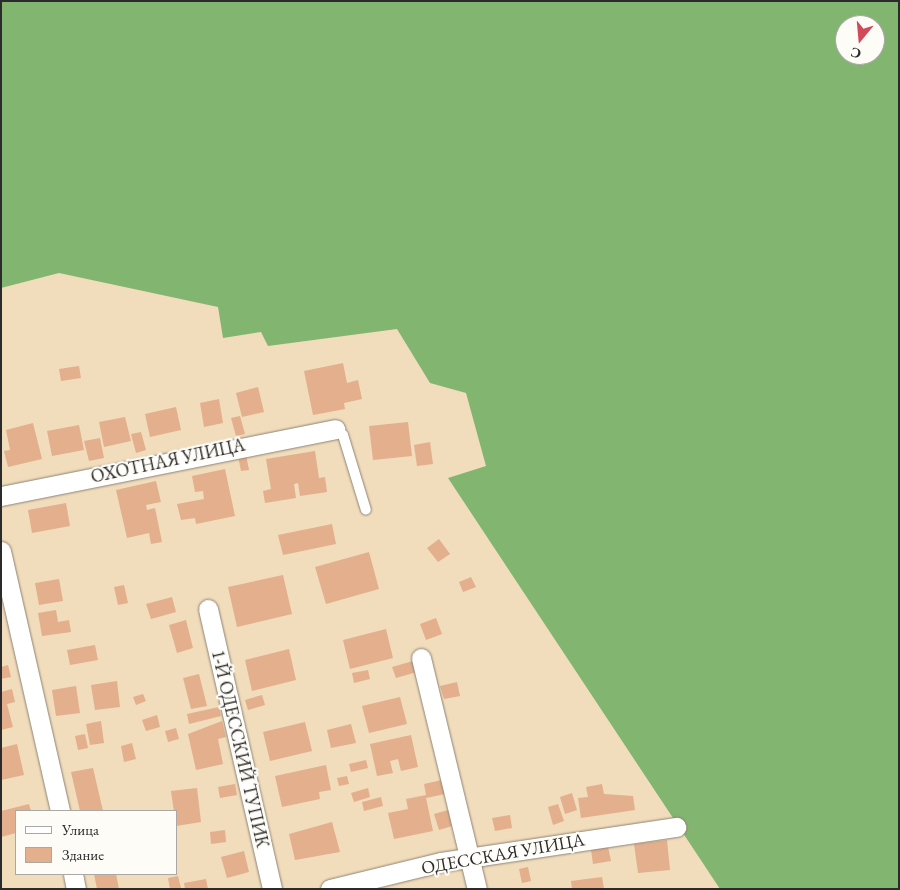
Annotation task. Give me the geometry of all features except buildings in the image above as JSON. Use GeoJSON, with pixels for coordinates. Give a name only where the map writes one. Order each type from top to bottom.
{"type":"FeatureCollection","features":[{"type":"Feature","properties":{"kind":"street","name":"ОХОТНАЯ УЛИЦА"},"geometry":{"type":"LineString","coordinates":[[1,496],[335,429]]}},
{"type":"Feature","properties":{"kind":"street"},"geometry":{"type":"LineString","coordinates":[[1,551],[60,810]]}},
{"type":"Feature","properties":{"kind":"street","name":"1-Й ОДЕССКИЙ ТУПИК"},"geometry":{"type":"LineString","coordinates":[[208,609],[272,889]]}},
{"type":"Feature","properties":{"kind":"street"},"geometry":{"type":"LineString","coordinates":[[421,658],[466,858],[477,889]]}},
{"type":"Feature","properties":{"kind":"street","name":"ОДЕССКАЯ УЛИЦА"},"geometry":{"type":"LineString","coordinates":[[330,889],[466,858],[676,827]]}},
{"type":"Feature","properties":{"kind":"street"},"geometry":{"type":"LineString","coordinates":[[73,875],[76,889]]}},
{"type":"Feature","properties":{"kind":"lane"},"geometry":{"type":"LineString","coordinates":[[335,429],[344,435],[366,510]]}},
{"type":"Feature","properties":{"kind":"green space"},"geometry":{"type":"Polygon","coordinates":[[[1,1],[899,1],[899,889],[720,889],[448,478],[486,466],[466,393],[430,383],[397,329],[268,346],[261,332],[223,338],[218,307],[59,273],[1,288],[1,1]]]}}]}
